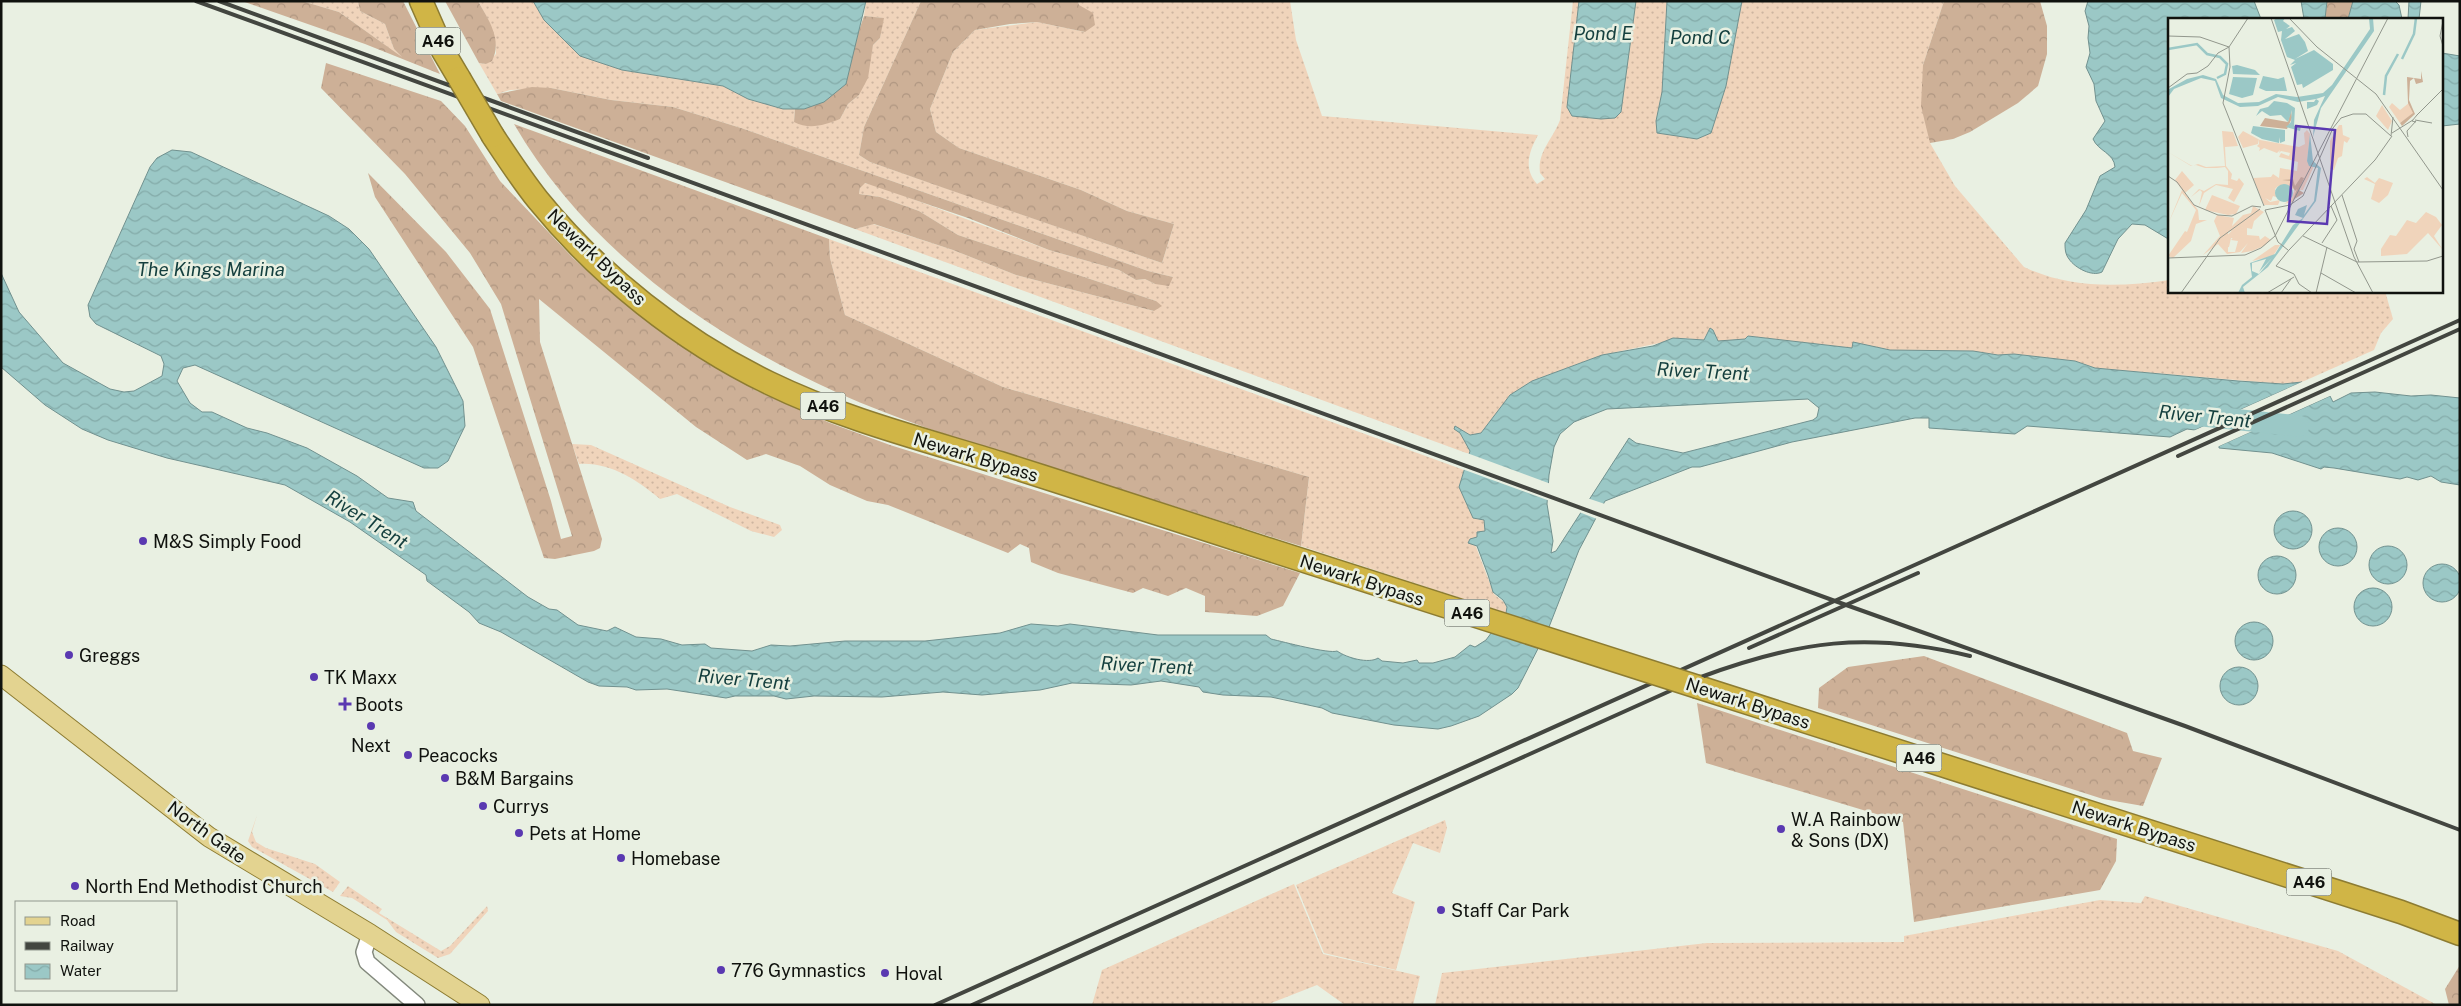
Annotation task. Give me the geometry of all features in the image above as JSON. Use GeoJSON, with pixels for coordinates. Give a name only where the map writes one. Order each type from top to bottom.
{"type":"FeatureCollection","features":[{"type":"Feature","properties":{"kind":"highway","name":"Newark Bypass"},"geometry":{"type":"LineString","coordinates":[[421,1],[443,51],[493,136],[539,201],[613,277],[645,304],[683,332],[722,357],[769,383],[831,409],[899,433],[2149,831],[2401,912],[2460,934]]}},
{"type":"Feature","properties":{"kind":"main road","name":"North Gate"},"geometry":{"type":"LineString","coordinates":[[1,675],[209,837],[370,934],[480,1005]]}},
{"type":"Feature","properties":{"kind":"street"},"geometry":{"type":"LineString","coordinates":[[370,934],[364,952],[367,962],[417,1005]]}},
{"type":"Feature","properties":{"kind":"shaded area"},"geometry":{"type":"Polygon","coordinates":[[[302,1],[358,1],[360,11],[385,24],[394,49],[407,61],[339,12],[302,1]]]}},
{"type":"Feature","properties":{"kind":"shaded area"},"geometry":{"type":"Polygon","coordinates":[[[478,1],[533,1],[544,20],[622,70],[723,86],[748,99],[783,109],[795,109],[794,122],[840,119],[848,104],[859,95],[873,45],[880,38],[883,18],[864,16],[866,1],[921,1],[864,127],[859,155],[870,162],[1162,263],[1174,224],[1127,211],[1081,190],[959,148],[936,132],[930,109],[953,52],[975,30],[1037,22],[1085,32],[1078,1],[1290,1],[1296,40],[1322,116],[1538,135],[1529,160],[1530,172],[1537,184],[1545,179],[1540,173],[1541,159],[1560,120],[1573,1],[1944,1],[1923,65],[1930,143],[1955,186],[2024,267],[2041,274],[2077,283],[2114,285],[2168,280],[2168,292],[2385,292],[2393,319],[2381,333],[2374,350],[2302,382],[2283,384],[2095,368],[2075,361],[2014,354],[1998,355],[1973,351],[1890,350],[1853,343],[1852,348],[1748,336],[1745,339],[1718,342],[1713,330],[1705,336],[1704,340],[1683,338],[1602,355],[1532,381],[1510,395],[1481,433],[1470,435],[1459,428],[1458,430],[1469,448],[1469,454],[855,229],[873,224],[953,250],[1016,275],[1154,311],[1156,301],[958,235],[919,211],[880,197],[859,194],[860,188],[864,183],[878,186],[1049,250],[1119,270],[1136,280],[1145,279],[1155,284],[1173,277],[1148,271],[741,128],[673,107],[611,100],[551,88],[510,90],[497,94],[479,63],[486,64],[496,54],[493,33],[478,1]]]}},
{"type":"Feature","properties":{"kind":"shaded area"},"geometry":{"type":"Polygon","coordinates":[[[829,239],[1464,470],[1459,487],[1473,518],[1484,519],[1485,531],[1473,539],[1494,594],[1506,604],[1507,613],[1301,546],[1309,477],[1003,387],[845,315],[830,258],[829,239]]]}},
{"type":"Feature","properties":{"kind":"shaded area"},"geometry":{"type":"Polygon","coordinates":[[[572,444],[591,445],[730,507],[780,525],[782,530],[774,537],[751,531],[677,494],[660,499],[642,485],[612,469],[590,464],[579,464],[572,444]]]}},
{"type":"Feature","properties":{"kind":"shaded area"},"geometry":{"type":"Polygon","coordinates":[[[257,815],[252,832],[256,842],[266,848],[315,864],[340,882],[333,892],[252,847],[248,841],[257,815]]]}},
{"type":"Feature","properties":{"kind":"shaded area"},"geometry":{"type":"Polygon","coordinates":[[[1445,820],[1447,828],[1440,853],[1413,843],[1392,893],[1415,902],[1396,970],[1324,953],[1296,885],[1445,820]]]}},
{"type":"Feature","properties":{"kind":"shaded area"},"geometry":{"type":"Polygon","coordinates":[[[1294,884],[1323,954],[1420,976],[1413,1005],[1345,1005],[1317,985],[1266,1005],[1092,1005],[1102,970],[1294,884]]]}},
{"type":"Feature","properties":{"kind":"shaded area"},"geometry":{"type":"Polygon","coordinates":[[[348,886],[382,909],[379,913],[441,951],[450,946],[487,906],[488,911],[450,954],[438,958],[396,932],[387,920],[352,898],[340,896],[348,886]]]}},
{"type":"Feature","properties":{"kind":"shaded area"},"geometry":{"type":"Polygon","coordinates":[[[2145,896],[2338,951],[2437,1005],[1435,1005],[1442,973],[1707,943],[1904,942],[1904,936],[2100,900],[2141,903],[2145,896]]]}},
{"type":"Feature","properties":{"kind":"green space"},"geometry":{"type":"Polygon","coordinates":[[[242,1],[302,1],[339,12],[402,57],[394,49],[385,24],[360,11],[358,1],[403,1],[440,74],[365,44],[242,1]]]}},
{"type":"Feature","properties":{"kind":"green space"},"geometry":{"type":"Polygon","coordinates":[[[445,1],[478,1],[490,22],[495,38],[495,53],[492,61],[486,64],[479,63],[445,1]]]}},
{"type":"Feature","properties":{"kind":"green space"},"geometry":{"type":"Polygon","coordinates":[[[921,1],[1078,1],[1079,5],[1093,13],[1095,25],[1085,32],[1037,22],[975,30],[953,52],[930,109],[936,132],[959,148],[1081,190],[1127,211],[1174,224],[1162,263],[870,162],[859,155],[864,127],[921,1]]]}},
{"type":"Feature","properties":{"kind":"green space"},"geometry":{"type":"Polygon","coordinates":[[[1944,1],[2040,1],[2047,26],[2047,54],[2038,86],[2018,103],[1970,132],[1953,139],[1930,143],[1921,106],[1923,65],[1944,1]]]}},
{"type":"Feature","properties":{"kind":"green space"},"geometry":{"type":"Polygon","coordinates":[[[2327,1],[2353,1],[2348,18],[2325,18],[2327,1]]]}},
{"type":"Feature","properties":{"kind":"green space"},"geometry":{"type":"Polygon","coordinates":[[[864,16],[884,18],[880,38],[873,45],[868,78],[859,95],[848,104],[840,119],[823,125],[811,126],[794,122],[795,109],[804,109],[846,84],[854,45],[864,16]]]}},
{"type":"Feature","properties":{"kind":"green space"},"geometry":{"type":"Polygon","coordinates":[[[326,63],[441,101],[465,126],[500,181],[573,258],[607,289],[677,343],[757,391],[830,423],[890,445],[1300,573],[1283,606],[1257,616],[1205,612],[1205,596],[1186,588],[1168,596],[1143,588],[1133,593],[1058,573],[1031,562],[1029,548],[1020,544],[1008,553],[888,505],[867,501],[830,485],[800,466],[766,454],[747,460],[696,427],[539,299],[540,342],[602,539],[600,548],[594,551],[555,559],[544,558],[473,347],[375,197],[368,173],[446,252],[490,309],[551,501],[561,539],[572,536],[501,304],[470,253],[405,174],[321,88],[326,63]]]}},
{"type":"Feature","properties":{"kind":"green space"},"geometry":{"type":"Polygon","coordinates":[[[532,87],[551,88],[611,100],[673,107],[741,128],[1148,271],[1173,277],[1169,286],[1155,284],[1145,279],[1136,280],[1119,270],[1049,250],[968,218],[865,183],[860,188],[859,194],[880,197],[919,211],[958,235],[1156,301],[1162,306],[1154,311],[1016,275],[953,250],[874,224],[855,229],[501,101],[497,94],[532,87]]]}},
{"type":"Feature","properties":{"kind":"green space"},"geometry":{"type":"Polygon","coordinates":[[[514,124],[829,239],[830,258],[845,315],[1003,387],[1309,477],[1301,546],[981,446],[866,405],[790,370],[743,344],[697,315],[654,283],[614,248],[577,210],[543,169],[514,124]]]}},
{"type":"Feature","properties":{"kind":"green space"},"geometry":{"type":"Polygon","coordinates":[[[1924,656],[2127,733],[2133,751],[2162,758],[2143,806],[2103,799],[1818,708],[1819,688],[1848,667],[1924,656]]]}},
{"type":"Feature","properties":{"kind":"green space"},"geometry":{"type":"Polygon","coordinates":[[[1697,703],[2117,839],[2116,861],[2100,890],[1914,922],[1903,822],[1706,763],[1697,703]]]}},
{"type":"Feature","properties":{"kind":"green space"},"geometry":{"type":"Polygon","coordinates":[[[2460,965],[2460,1005],[2449,1005],[2445,989],[2460,965]]]}},
{"type":"Feature","properties":{"kind":"water"},"geometry":{"type":"Polygon","coordinates":[[[533,1],[866,1],[846,84],[824,102],[804,109],[783,109],[748,99],[723,86],[622,70],[580,56],[544,20],[533,1]]]}},
{"type":"Feature","properties":{"kind":"water","name":"Pond E"},"geometry":{"type":"Polygon","coordinates":[[[1579,1],[1636,1],[1621,112],[1615,118],[1601,119],[1572,116],[1567,107],[1579,1]]]}},
{"type":"Feature","properties":{"kind":"water","name":"Pond C"},"geometry":{"type":"Polygon","coordinates":[[[1667,1],[1742,1],[1726,86],[1711,133],[1697,139],[1657,133],[1656,121],[1662,92],[1667,1]]]}},
{"type":"Feature","properties":{"kind":"water"},"geometry":{"type":"Polygon","coordinates":[[[2088,1],[2254,1],[2261,18],[2168,18],[2168,239],[2145,225],[2132,224],[2118,239],[2102,272],[2098,273],[2084,271],[2075,266],[2068,257],[2065,247],[2065,243],[2086,210],[2100,176],[2115,167],[2112,158],[2093,139],[2105,121],[2096,101],[2094,84],[2086,67],[2090,53],[2089,26],[2085,11],[2088,1]]]}},
{"type":"Feature","properties":{"kind":"water"},"geometry":{"type":"Polygon","coordinates":[[[2301,1],[2327,1],[2325,18],[2304,18],[2301,1]]]}},
{"type":"Feature","properties":{"kind":"water"},"geometry":{"type":"Polygon","coordinates":[[[2353,1],[2395,1],[2399,5],[2402,18],[2348,18],[2353,1]]]}},
{"type":"Feature","properties":{"kind":"water"},"geometry":{"type":"Polygon","coordinates":[[[2409,1],[2421,1],[2419,18],[2408,18],[2409,1]]]}},
{"type":"Feature","properties":{"kind":"water"},"geometry":{"type":"Polygon","coordinates":[[[2444,53],[2460,56],[2460,124],[2444,126],[2444,53]]]}},
{"type":"Feature","properties":{"kind":"water","name":"The Kings Marina"},"geometry":{"type":"Polygon","coordinates":[[[172,150],[191,152],[329,216],[349,229],[369,249],[436,347],[463,401],[465,426],[448,461],[438,468],[424,468],[195,365],[183,368],[177,381],[190,403],[202,412],[212,412],[247,428],[267,433],[307,448],[357,476],[388,498],[413,502],[416,511],[528,597],[549,609],[557,610],[578,625],[607,631],[615,627],[636,637],[661,639],[682,645],[705,644],[711,648],[752,651],[771,645],[790,646],[845,641],[925,641],[1000,633],[1031,624],[1058,626],[1070,624],[1158,635],[1266,635],[1271,639],[1316,649],[1337,651],[1352,658],[1364,660],[1378,658],[1382,661],[1403,663],[1417,660],[1419,663],[1433,663],[1455,657],[1470,645],[1475,647],[1486,640],[1506,613],[1507,607],[1503,600],[1493,592],[1477,546],[1468,543],[1470,539],[1477,537],[1477,532],[1485,531],[1484,520],[1473,518],[1459,487],[1470,451],[1460,433],[1454,429],[1455,426],[1470,435],[1481,433],[1510,395],[1532,381],[1602,355],[1653,346],[1673,338],[1704,340],[1710,328],[1713,330],[1718,341],[1745,339],[1748,336],[1852,348],[1853,342],[1890,350],[1973,351],[1998,355],[2014,354],[2075,361],[2095,368],[2238,381],[2283,384],[2302,382],[2195,430],[2187,429],[2170,437],[2027,426],[2015,434],[1929,428],[1929,418],[1915,418],[1792,442],[1700,467],[1692,467],[1605,501],[1579,550],[1549,627],[1518,688],[1479,716],[1438,729],[1394,725],[1332,713],[1322,708],[1271,697],[1223,695],[1203,692],[1199,687],[1161,681],[1131,685],[1072,683],[1040,690],[982,695],[943,692],[882,697],[814,696],[786,699],[774,696],[735,696],[726,698],[667,689],[636,690],[627,687],[599,686],[588,682],[501,632],[479,623],[469,612],[427,581],[426,575],[350,522],[285,485],[167,458],[108,440],[82,429],[45,405],[1,367],[1,273],[19,312],[63,363],[110,389],[124,392],[134,391],[162,376],[164,364],[161,356],[96,324],[90,317],[88,305],[150,167],[157,158],[172,150]],[[1808,399],[1607,409],[1574,422],[1560,434],[1554,447],[1549,475],[1547,504],[1553,541],[1551,553],[1556,551],[1629,438],[1636,443],[1683,453],[1813,420],[1817,417],[1819,408],[1808,399]]]}},
{"type":"Feature","properties":{"kind":"water"},"geometry":{"type":"Polygon","coordinates":[[[2375,392],[2460,398],[2460,485],[2441,482],[2431,476],[2418,480],[2407,477],[2400,479],[2334,468],[2324,467],[2321,469],[2272,453],[2219,448],[2219,446],[2330,396],[2333,402],[2351,393],[2375,392]]]}},
{"type":"Feature","properties":{"kind":"water"},"geometry":{"type":"Polygon","coordinates":[[[2293,511],[2306,517],[2312,530],[2306,543],[2293,549],[2280,543],[2274,530],[2280,517],[2293,511]]]}},
{"type":"Feature","properties":{"kind":"water"},"geometry":{"type":"Polygon","coordinates":[[[2338,528],[2351,534],[2357,547],[2351,560],[2338,566],[2325,560],[2319,547],[2325,534],[2338,528]]]}},
{"type":"Feature","properties":{"kind":"water"},"geometry":{"type":"Polygon","coordinates":[[[2388,546],[2401,552],[2407,565],[2401,578],[2388,584],[2375,578],[2369,565],[2375,552],[2388,546]]]}},
{"type":"Feature","properties":{"kind":"water"},"geometry":{"type":"Polygon","coordinates":[[[2277,556],[2290,562],[2296,575],[2290,588],[2277,594],[2264,588],[2258,575],[2264,562],[2277,556]]]}},
{"type":"Feature","properties":{"kind":"water"},"geometry":{"type":"Polygon","coordinates":[[[2442,564],[2455,570],[2461,583],[2455,596],[2442,602],[2429,596],[2423,583],[2429,570],[2442,564]]]}},
{"type":"Feature","properties":{"kind":"water"},"geometry":{"type":"Polygon","coordinates":[[[2373,588],[2386,594],[2392,607],[2386,620],[2373,626],[2360,620],[2354,607],[2360,594],[2373,588]]]}},
{"type":"Feature","properties":{"kind":"water"},"geometry":{"type":"Polygon","coordinates":[[[2254,622],[2267,628],[2273,641],[2267,654],[2254,660],[2241,654],[2235,641],[2241,628],[2254,622]]]}},
{"type":"Feature","properties":{"kind":"water"},"geometry":{"type":"Polygon","coordinates":[[[2239,667],[2252,673],[2258,686],[2252,699],[2239,705],[2226,699],[2220,686],[2226,673],[2239,667]]]}},
{"type":"Feature","properties":{"kind":"pier"},"geometry":{"type":"Polygon","coordinates":[[[2304,381],[2303,384],[2196,432],[2191,432],[2304,381]]]}},
{"type":"Feature","properties":{"kind":"pier"},"geometry":{"type":"Polygon","coordinates":[[[2329,394],[2332,395],[2217,447],[2218,444],[2329,394]]]}},
{"type":"Feature","properties":{"kind":"pier"},"geometry":{"type":"Polygon","coordinates":[[[1467,453],[1551,484],[1550,501],[1462,469],[1467,453]]]}},
{"type":"Feature","properties":{"kind":"pier"},"geometry":{"type":"Polygon","coordinates":[[[1587,498],[1605,504],[1597,519],[1579,512],[1587,498]]]}},
{"type":"Feature","properties":{"kind":"waterway","name":"River Trent"},"geometry":{"type":"LineString","coordinates":[[2193,415],[2299,426]]}},
{"type":"Feature","properties":{"kind":"railway"},"geometry":{"type":"LineString","coordinates":[[196,1],[1835,601],[2185,726],[2460,830]]}},
{"type":"Feature","properties":{"kind":"railway"},"geometry":{"type":"LineString","coordinates":[[219,1],[648,158]]}},
{"type":"Feature","properties":{"kind":"railway"},"geometry":{"type":"LineString","coordinates":[[935,1005],[2460,320]]}},
{"type":"Feature","properties":{"kind":"railway"},"geometry":{"type":"LineString","coordinates":[[2178,456],[2460,329]]}},
{"type":"Feature","properties":{"kind":"railway"},"geometry":{"type":"LineString","coordinates":[[1749,648],[1918,573]]}},
{"type":"Feature","properties":{"kind":"railway"},"geometry":{"type":"LineString","coordinates":[[972,1005],[1701,677],[1770,655],[1834,644],[1866,642],[1899,644],[1933,648],[1970,656]]}},
{"type":"Feature","properties":{"kind":"place","name":"M&S Simply Food"},"geometry":{"type":"Point","coordinates":[143,541]}},
{"type":"Feature","properties":{"kind":"place","name":"Greggs"},"geometry":{"type":"Point","coordinates":[69,655]}},
{"type":"Feature","properties":{"kind":"place","name":"TK Maxx"},"geometry":{"type":"Point","coordinates":[314,677]}},
{"type":"Feature","properties":{"kind":"place","name":"Boots"},"geometry":{"type":"Point","coordinates":[345,704]}},
{"type":"Feature","properties":{"kind":"place","name":"Next"},"geometry":{"type":"Point","coordinates":[371,726]}},
{"type":"Feature","properties":{"kind":"place","name":"Peacocks"},"geometry":{"type":"Point","coordinates":[408,755]}},
{"type":"Feature","properties":{"kind":"place","name":"B&M Bargains"},"geometry":{"type":"Point","coordinates":[445,778]}},
{"type":"Feature","properties":{"kind":"place","name":"Currys"},"geometry":{"type":"Point","coordinates":[483,806]}},
{"type":"Feature","properties":{"kind":"place","name":"W.A Rainbow & Sons (DX)"},"geometry":{"type":"Point","coordinates":[1781,829]}},
{"type":"Feature","properties":{"kind":"place","name":"Pets at Home"},"geometry":{"type":"Point","coordinates":[519,833]}},
{"type":"Feature","properties":{"kind":"place","name":"Homebase"},"geometry":{"type":"Point","coordinates":[621,858]}},
{"type":"Feature","properties":{"kind":"place","name":"North End Methodist Church"},"geometry":{"type":"Point","coordinates":[75,886]}},
{"type":"Feature","properties":{"kind":"place","name":"Staff Car Park"},"geometry":{"type":"Point","coordinates":[1441,910]}},
{"type":"Feature","properties":{"kind":"place","name":"776 Gymnastics"},"geometry":{"type":"Point","coordinates":[721,970]}},
{"type":"Feature","properties":{"kind":"place","name":"Hoval"},"geometry":{"type":"Point","coordinates":[885,973]}}]}
